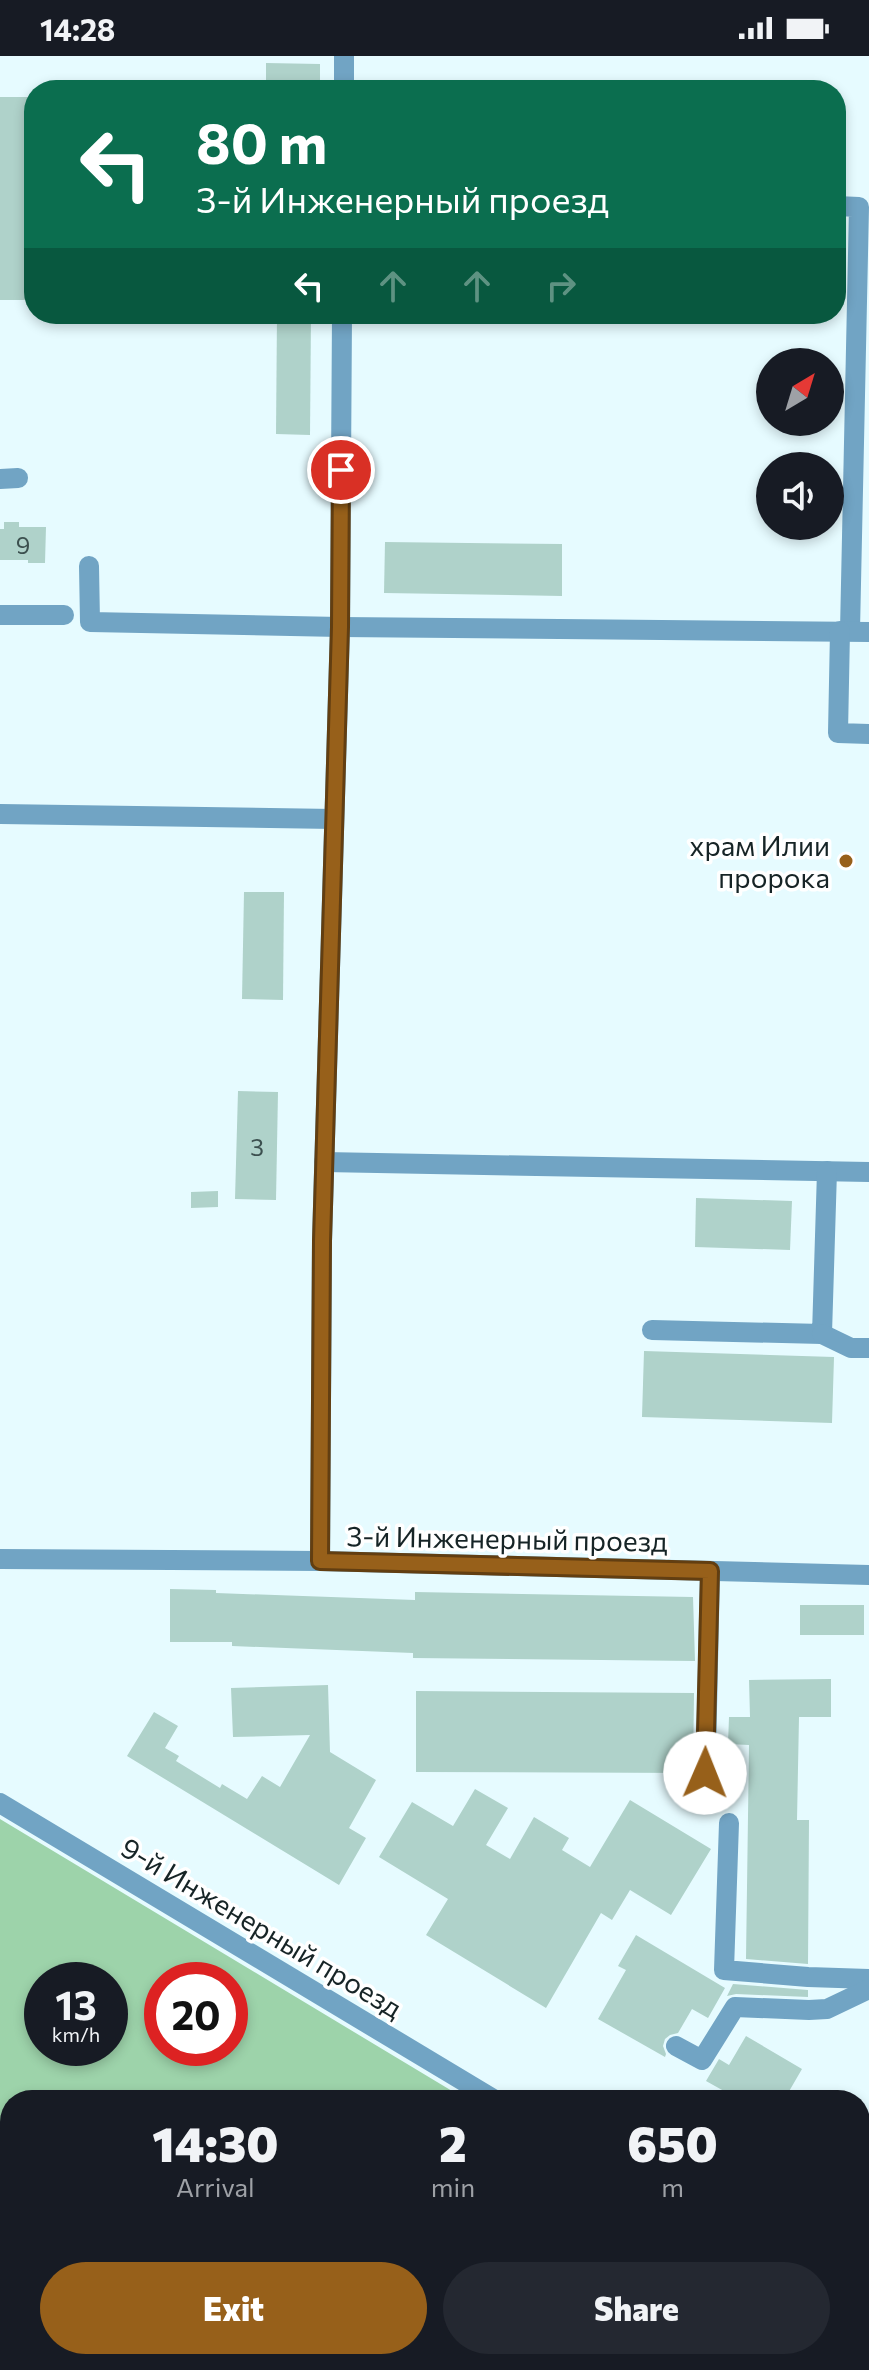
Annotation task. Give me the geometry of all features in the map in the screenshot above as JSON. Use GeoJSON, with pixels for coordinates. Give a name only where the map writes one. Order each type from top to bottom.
{"type":"FeatureCollection","features":[{"type":"Feature","properties":{"kind":"street"},"geometry":{"type":"LineString","coordinates":[[344,56],[344,80]]}},
{"type":"Feature","properties":{"kind":"street"},"geometry":{"type":"LineString","coordinates":[[864,207],[860,530],[853,631],[838,733],[869,734]]}},
{"type":"Feature","properties":{"kind":"street"},"geometry":{"type":"LineString","coordinates":[[320,1561],[324,1162],[340,627],[342,324]]}},
{"type":"Feature","properties":{"kind":"street"},"geometry":{"type":"LineString","coordinates":[[89,566],[90,622],[853,631]]}},
{"type":"Feature","properties":{"kind":"street"},"geometry":{"type":"LineString","coordinates":[[0,615],[64,615]]}},
{"type":"Feature","properties":{"kind":"street"},"geometry":{"type":"LineString","coordinates":[[0,814],[334,819]]}},
{"type":"Feature","properties":{"kind":"street"},"geometry":{"type":"LineString","coordinates":[[324,1162],[869,1172]]}},
{"type":"Feature","properties":{"kind":"street"},"geometry":{"type":"LineString","coordinates":[[822,1334],[827,1171]]}},
{"type":"Feature","properties":{"kind":"street"},"geometry":{"type":"LineString","coordinates":[[652,1330],[822,1334],[851,1348],[869,1348]]}},
{"type":"Feature","properties":{"kind":"street","name":"3-й Инженерный проезд"},"geometry":{"type":"LineString","coordinates":[[0,1559],[320,1561],[869,1575]]}},
{"type":"Feature","properties":{"kind":"street"},"geometry":{"type":"LineString","coordinates":[[705,1802],[710,1571]]}},
{"type":"Feature","properties":{"kind":"street","name":"9-й Инженерный проезд"},"geometry":{"type":"LineString","coordinates":[[0,1803],[478,2090]]}},
{"type":"Feature","properties":{"kind":"street"},"geometry":{"type":"LineString","coordinates":[[729,1823],[724,1970],[869,1979]]}},
{"type":"Feature","properties":{"kind":"street"},"geometry":{"type":"LineString","coordinates":[[676,2046],[702,2060],[735,2007],[827,2009],[869,1989]]}},
{"type":"Feature","properties":{"kind":"green space"},"geometry":{"type":"Polygon","coordinates":[[[0,1819],[238,1962],[144,1962],[144,2066],[248,2066],[248,1968],[450,2090],[0,2090],[0,1819]]]}},
{"type":"Feature","properties":{"kind":"building"},"geometry":{"type":"Polygon","coordinates":[[[266,63],[320,64],[320,80],[266,80],[266,63]]]}},
{"type":"Feature","properties":{"kind":"building"},"geometry":{"type":"Polygon","coordinates":[[[0,97],[24,97],[24,300],[0,300],[0,97]]]}},
{"type":"Feature","properties":{"kind":"building"},"geometry":{"type":"Polygon","coordinates":[[[277,324],[311,324],[310,435],[276,434],[277,324]]]}},
{"type":"Feature","properties":{"kind":"building"},"geometry":{"type":"Polygon","coordinates":[[[4,522],[19,522],[19,527],[46,527],[45,563],[0,560],[0,529],[4,529],[4,522]]]}},
{"type":"Feature","properties":{"kind":"building"},"geometry":{"type":"Polygon","coordinates":[[[385,542],[562,544],[562,596],[384,593],[385,542]]]}},
{"type":"Feature","properties":{"kind":"building"},"geometry":{"type":"Polygon","coordinates":[[[244,892],[284,892],[283,1000],[242,999],[244,892]]]}},
{"type":"Feature","properties":{"kind":"building"},"geometry":{"type":"Polygon","coordinates":[[[238,1091],[278,1092],[276,1200],[235,1199],[238,1091]]]}},
{"type":"Feature","properties":{"kind":"building"},"geometry":{"type":"Polygon","coordinates":[[[218,1191],[218,1207],[191,1208],[191,1192],[218,1191]]]}},
{"type":"Feature","properties":{"kind":"building"},"geometry":{"type":"Polygon","coordinates":[[[696,1198],[792,1201],[790,1250],[695,1247],[696,1198]]]}},
{"type":"Feature","properties":{"kind":"building"},"geometry":{"type":"Polygon","coordinates":[[[644,1351],[834,1357],[832,1423],[642,1417],[644,1351]]]}},
{"type":"Feature","properties":{"kind":"building"},"geometry":{"type":"Polygon","coordinates":[[[170,1589],[415,1600],[415,1592],[693,1597],[695,1661],[413,1658],[413,1653],[232,1646],[232,1642],[170,1642],[170,1589]]]}},
{"type":"Feature","properties":{"kind":"building"},"geometry":{"type":"Polygon","coordinates":[[[800,1605],[864,1605],[864,1635],[800,1635],[800,1605]]]}},
{"type":"Feature","properties":{"kind":"building"},"geometry":{"type":"Polygon","coordinates":[[[831,1679],[831,1717],[799,1717],[797,1820],[809,1820],[808,1964],[746,1959],[749,1745],[728,1744],[729,1717],[750,1717],[749,1680],[831,1679]]]}},
{"type":"Feature","properties":{"kind":"building"},"geometry":{"type":"Polygon","coordinates":[[[328,1685],[330,1752],[376,1780],[349,1828],[366,1838],[339,1885],[127,1756],[154,1712],[178,1726],[165,1748],[179,1756],[176,1761],[220,1788],[222,1784],[247,1799],[262,1776],[280,1787],[310,1735],[233,1737],[231,1688],[328,1685]]]}},
{"type":"Feature","properties":{"kind":"building"},"geometry":{"type":"Polygon","coordinates":[[[416,1691],[694,1693],[693,1773],[416,1772],[416,1691]]]}},
{"type":"Feature","properties":{"kind":"building"},"geometry":{"type":"Polygon","coordinates":[[[475,1789],[508,1808],[486,1845],[510,1859],[534,1817],[569,1838],[562,1850],[590,1867],[630,1800],[711,1849],[671,1915],[630,1890],[612,1920],[601,1913],[546,2008],[426,1935],[448,1899],[379,1857],[412,1802],[453,1826],[475,1789]]]}},
{"type":"Feature","properties":{"kind":"building"},"geometry":{"type":"Polygon","coordinates":[[[636,1935],[725,1988],[708,2018],[692,2009],[678,2033],[665,2039],[665,2057],[598,2019],[626,1970],[618,1966],[636,1935]]]}},
{"type":"Feature","properties":{"kind":"building"},"geometry":{"type":"Polygon","coordinates":[[[733,1984],[808,1990],[808,1997],[727,1996],[733,1984]]]}},
{"type":"Feature","properties":{"kind":"building"},"geometry":{"type":"Polygon","coordinates":[[[746,2036],[802,2069],[790,2090],[722,2090],[706,2081],[719,2059],[729,2065],[746,2036]]]}},
{"type":"Feature","properties":{"kind":"place","name":"храм Илии пророка"},"geometry":{"type":"Point","coordinates":[846,861]}},
{"type":"Feature","properties":{"kind":"route"},"geometry":{"type":"LineString","coordinates":[[341,470],[340,627],[322,1241],[320,1561],[710,1571],[705,1773]]}}]}
